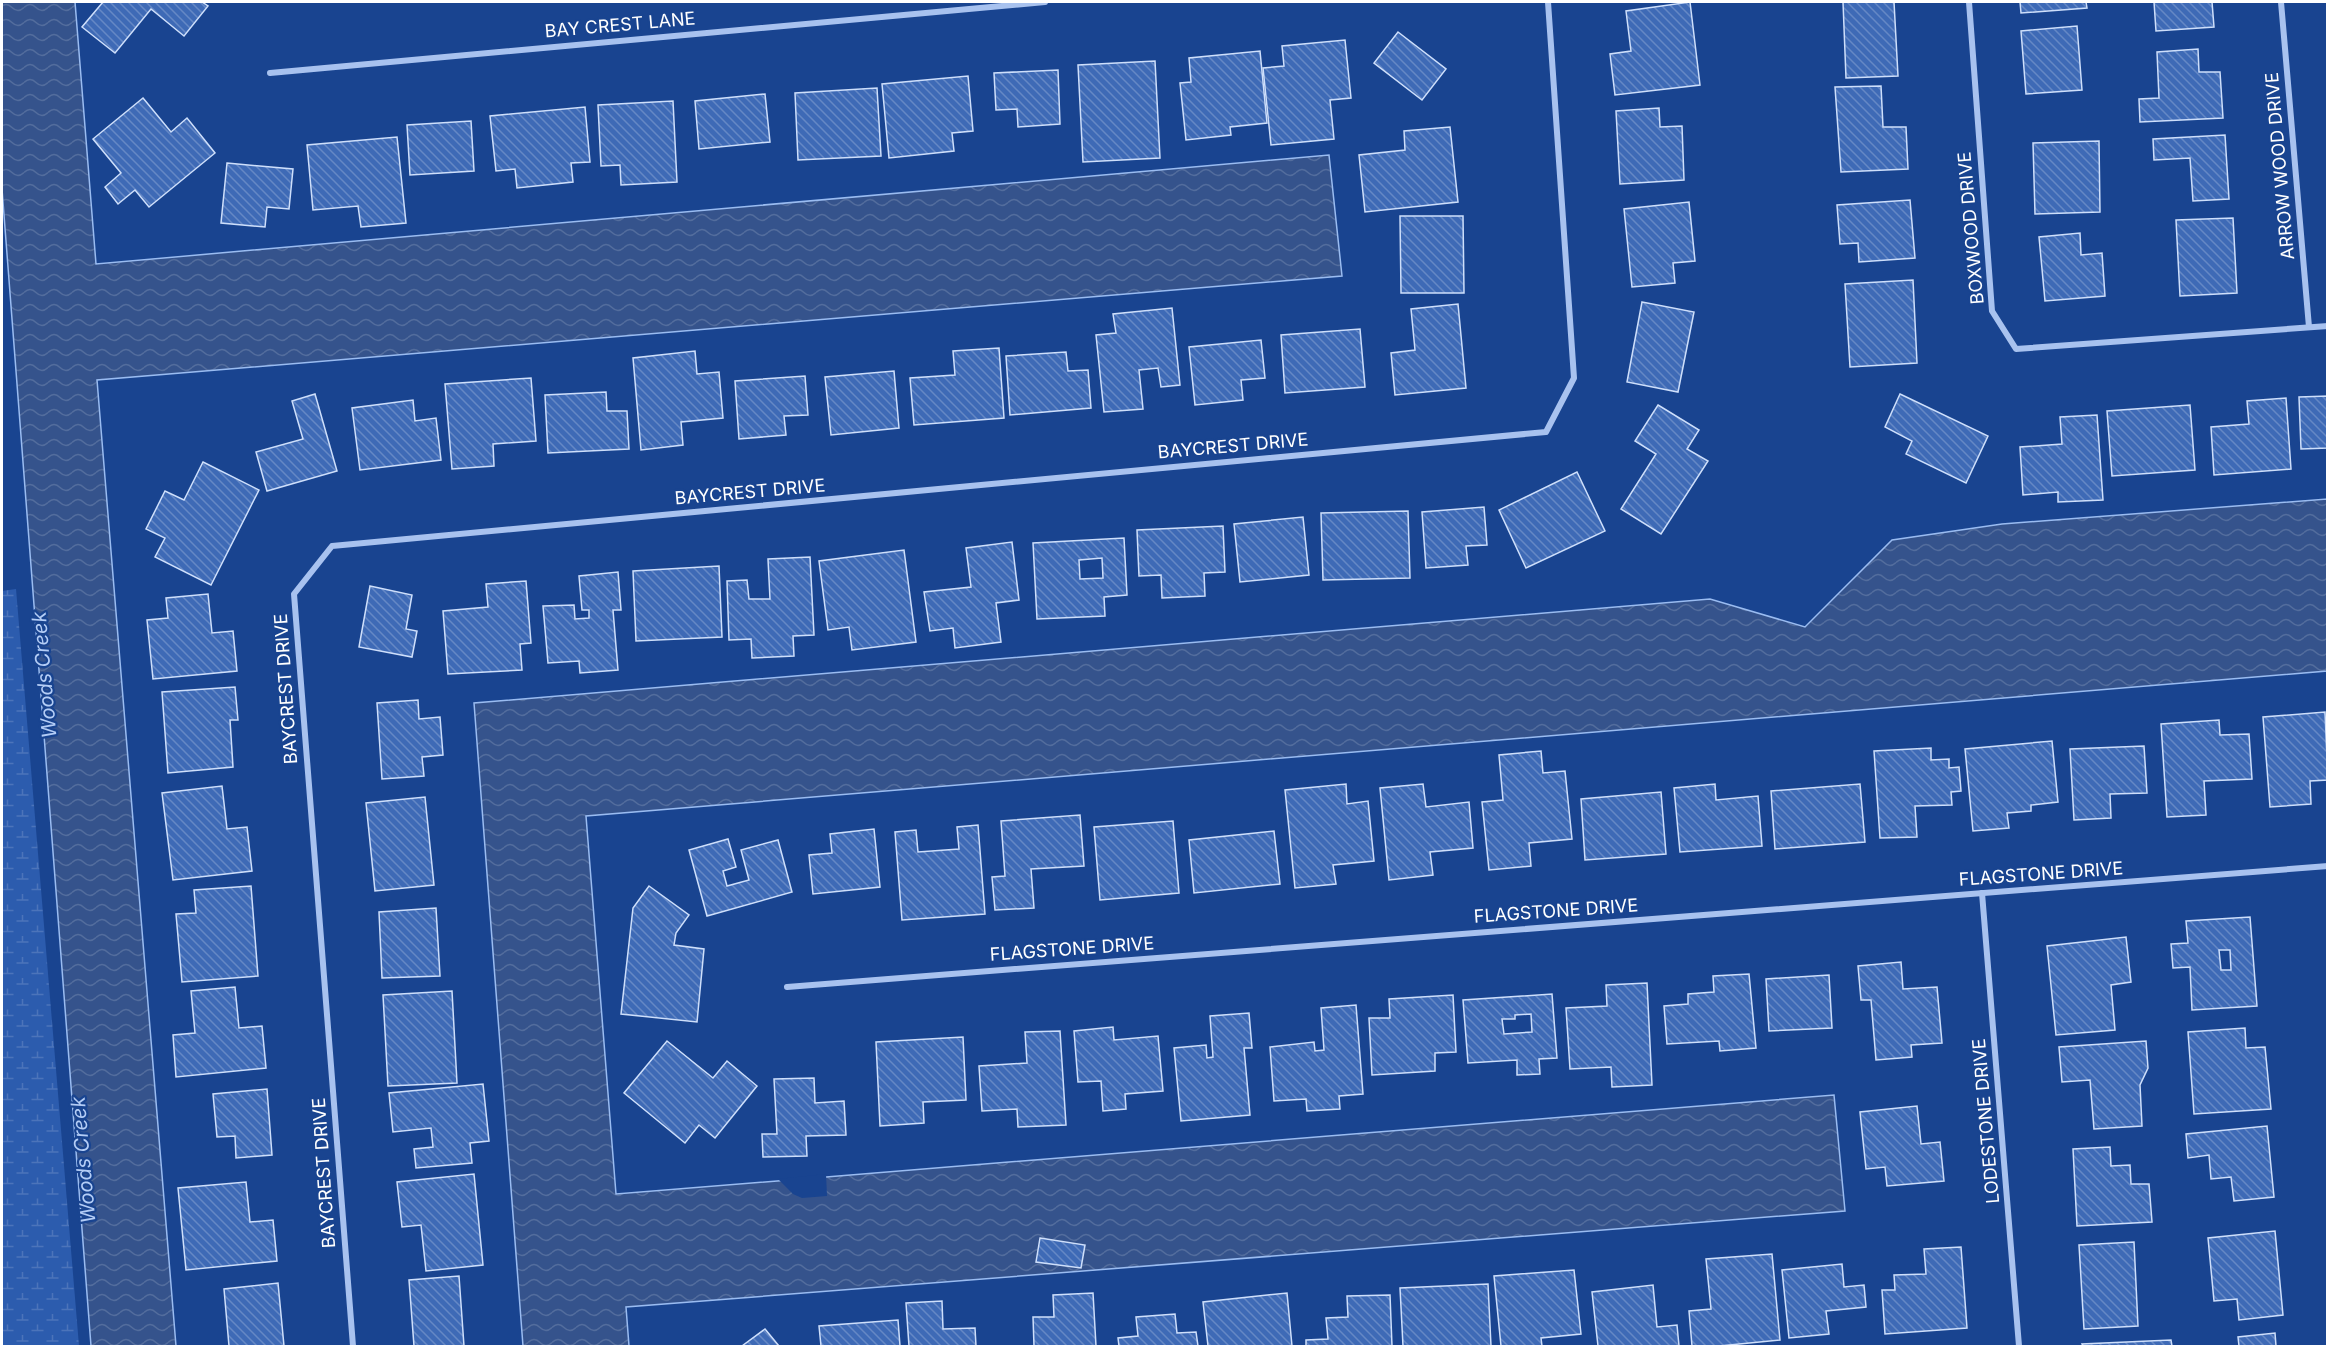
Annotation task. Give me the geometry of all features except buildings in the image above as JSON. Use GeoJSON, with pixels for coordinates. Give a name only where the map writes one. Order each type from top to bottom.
{"type":"FeatureCollection","features":[{"type":"Feature","properties":{"kind":"street","name":"BAY CREST LANE"},"geometry":{"type":"LineString","coordinates":[[270,73],[1045,2]]}},
{"type":"Feature","properties":{"kind":"street","name":"BAYCREST DRIVE"},"geometry":{"type":"LineString","coordinates":[[352,1347],[294,594],[332,546],[1546,432],[1574,378],[1548,2]]}},
{"type":"Feature","properties":{"kind":"street","name":"BOXWOOD DRIVE"},"geometry":{"type":"LineString","coordinates":[[1969,2],[1992,310],[2016,349],[2328,326]]}},
{"type":"Feature","properties":{"kind":"street","name":"ARROW WOOD DRIVE"},"geometry":{"type":"LineString","coordinates":[[2281,2],[2309,327]]}},
{"type":"Feature","properties":{"kind":"street","name":"FLAGSTONE DRIVE"},"geometry":{"type":"LineString","coordinates":[[787,987],[2328,867]]}},
{"type":"Feature","properties":{"kind":"street","name":"LODESTONE DRIVE"},"geometry":{"type":"LineString","coordinates":[[1982,893],[2019,1347]]}},
{"type":"Feature","properties":{"kind":"green space"},"geometry":{"type":"Polygon","coordinates":[[[16,589],[79,1346],[2,1346],[2,591],[16,589]]]}},
{"type":"Feature","properties":{"kind":"water","name":"Woods Creek"},"geometry":{"type":"Polygon","coordinates":[[[2,2],[75,2],[96,264],[1329,155],[1342,276],[97,380],[176,1346],[91,1346],[2,189],[2,2]]]}},
{"type":"Feature","properties":{"kind":"water"},"geometry":{"type":"Polygon","coordinates":[[[2327,499],[2327,671],[586,816],[616,1194],[1834,1095],[1845,1211],[626,1307],[629,1346],[523,1346],[474,703],[1710,599],[1805,627],[1892,540],[2002,524],[2327,499]]]}},
{"type":"Feature","properties":{"kind":"pier"},"geometry":{"type":"Polygon","coordinates":[[[826,1174],[827,1196],[802,1198],[793,1194],[778,1179],[826,1174]]]}}]}
